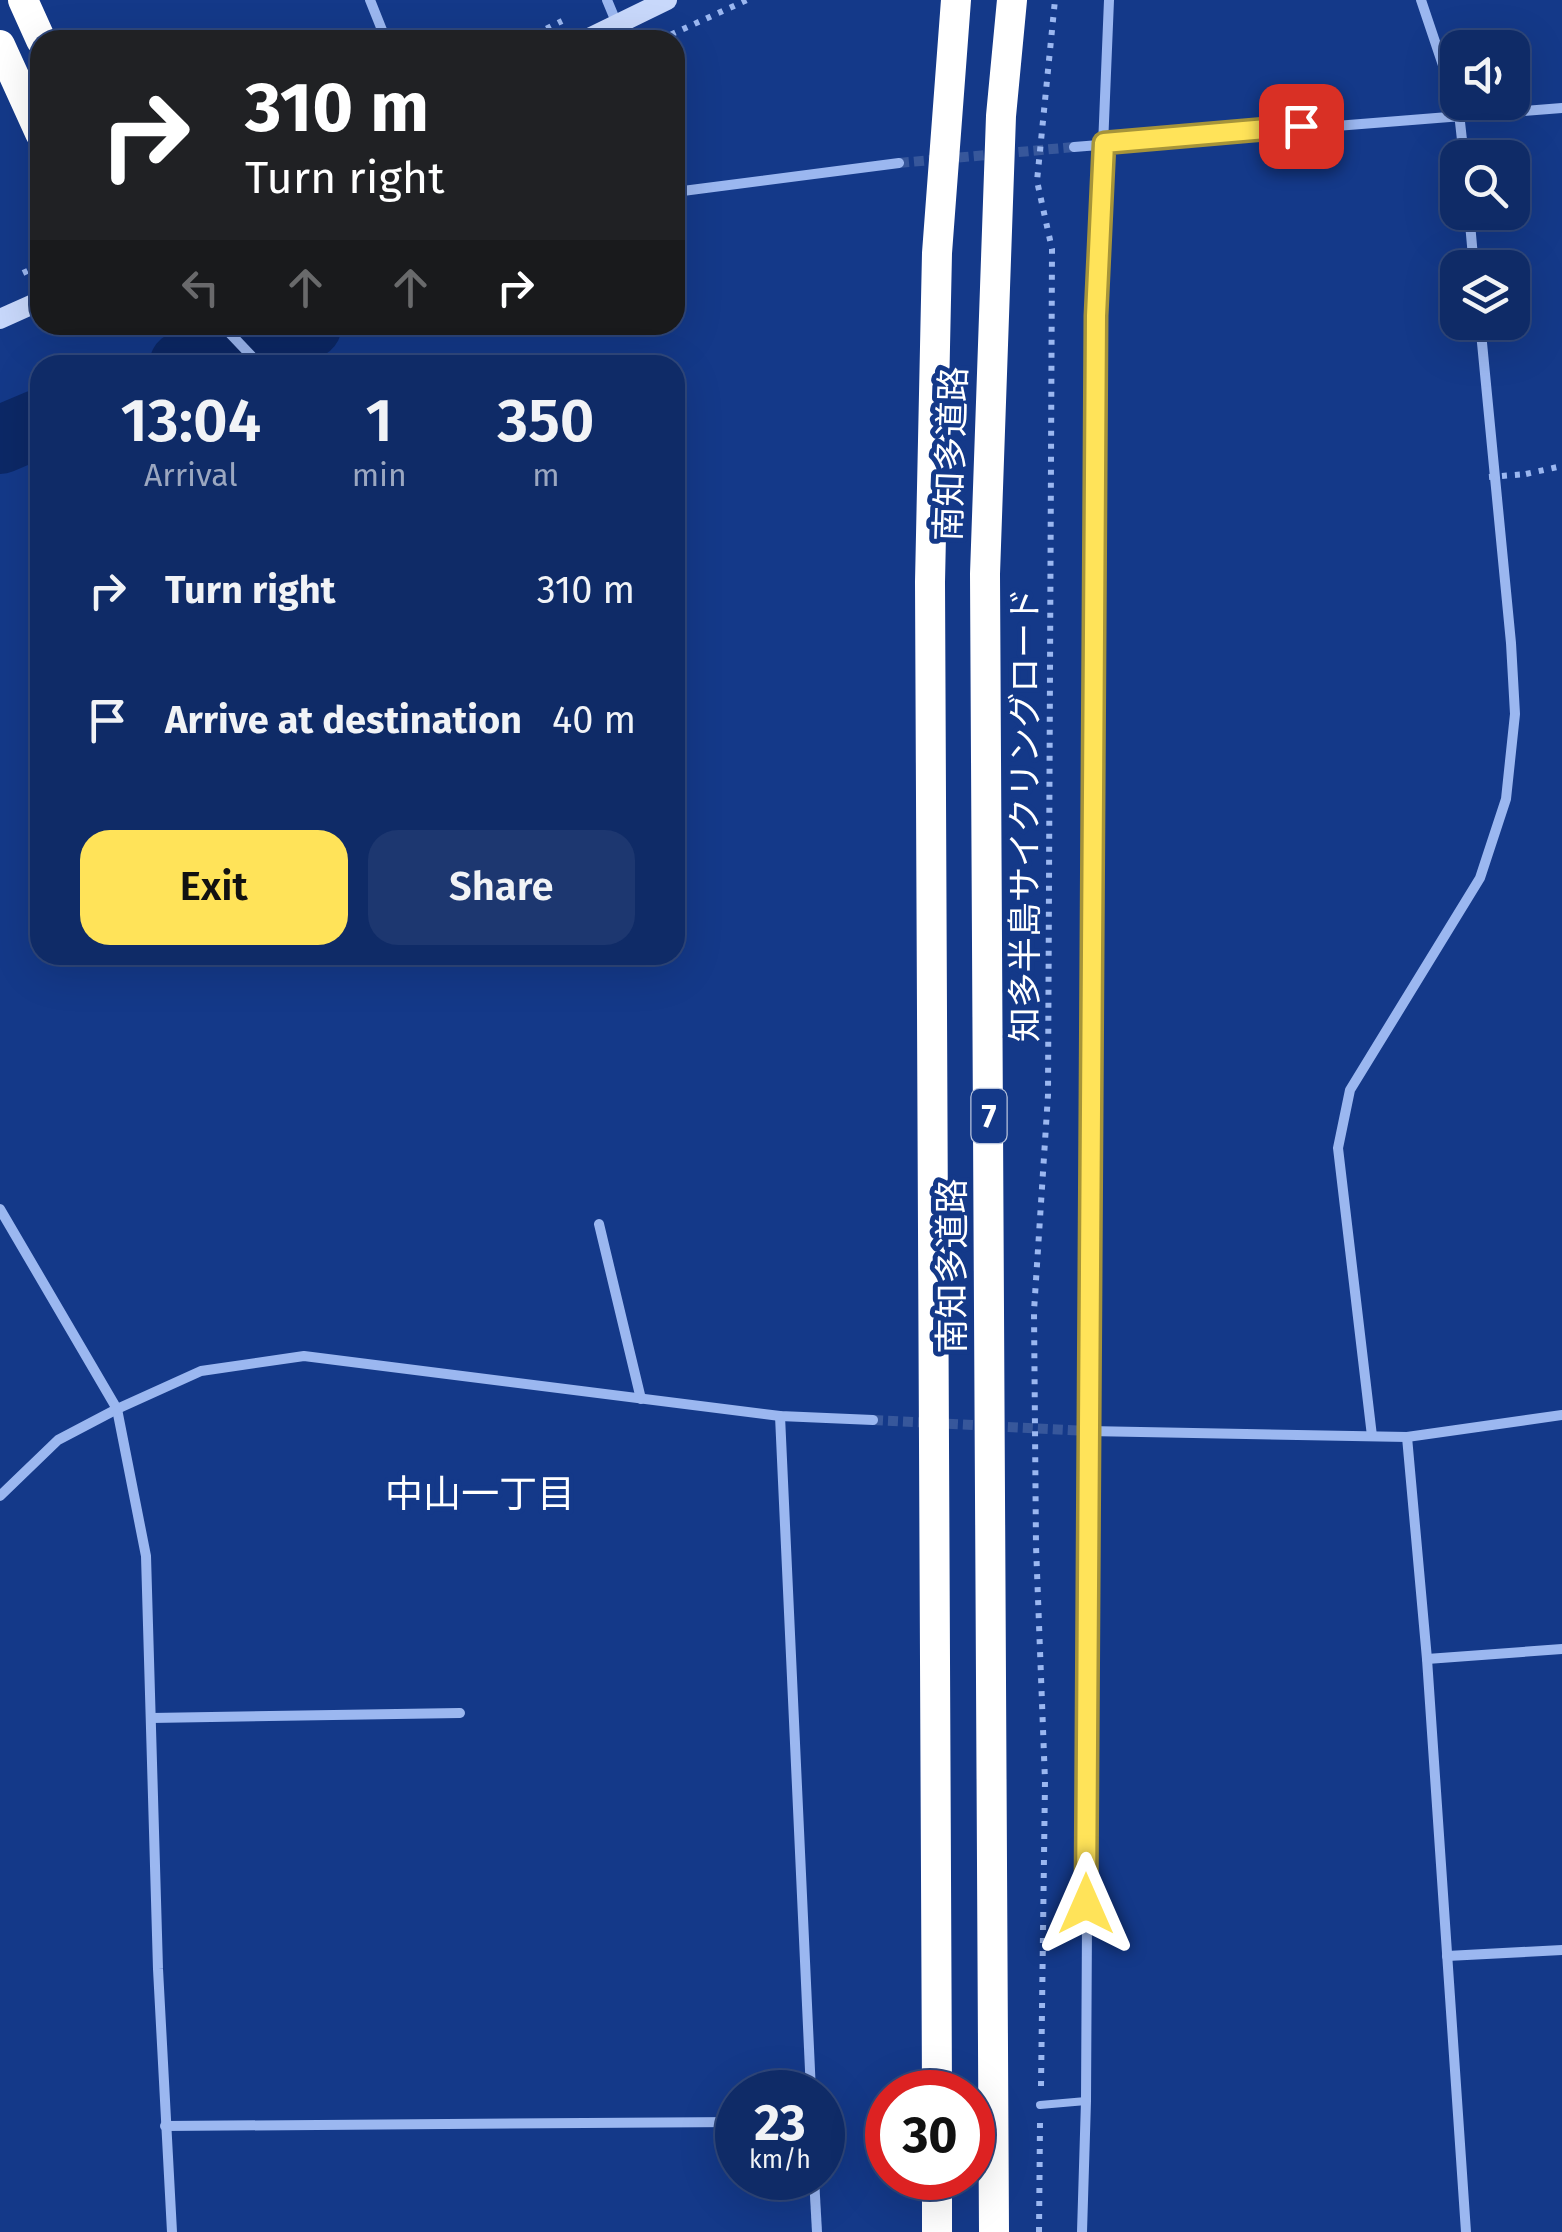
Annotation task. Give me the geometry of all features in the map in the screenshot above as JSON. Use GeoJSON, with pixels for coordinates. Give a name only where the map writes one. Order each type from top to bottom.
{"type":"FeatureCollection","features":[{"type":"Feature","properties":{"kind":"highway"},"geometry":{"type":"LineString","coordinates":[[23,0],[36,30]]}},
{"type":"Feature","properties":{"kind":"highway","name":"南知多道路"},"geometry":{"type":"LineString","coordinates":[[937,2070],[930,582],[937,253],[956,0]]}},
{"type":"Feature","properties":{"kind":"highway","name":"南知多道路"},"geometry":{"type":"LineString","coordinates":[[994,2232],[984,574],[1001,116],[1012,0]]}},
{"type":"Feature","properties":{"kind":"highway"},"geometry":{"type":"LineString","coordinates":[[0,44],[30,111]]}},
{"type":"Feature","properties":{"kind":"highway"},"geometry":{"type":"LineString","coordinates":[[937,2200],[937,2232]]}},
{"type":"Feature","properties":{"kind":"main road"},"geometry":{"type":"LineString","coordinates":[[605,30],[668,0]]}},
{"type":"Feature","properties":{"kind":"main road"},"geometry":{"type":"LineString","coordinates":[[0,320],[30,306]]}},
{"type":"Feature","properties":{"kind":"street"},"geometry":{"type":"LineString","coordinates":[[370,0],[382,30]]}},
{"type":"Feature","properties":{"kind":"street"},"geometry":{"type":"LineString","coordinates":[[608,0],[617,24]]}},
{"type":"Feature","properties":{"kind":"street"},"geometry":{"type":"LineString","coordinates":[[1082,2232],[1086,2101],[1096,336],[1109,0]]}},
{"type":"Feature","properties":{"kind":"street"},"geometry":{"type":"LineString","coordinates":[[1422,0],[1440,54]]}},
{"type":"Feature","properties":{"kind":"street"},"geometry":{"type":"LineString","coordinates":[[1530,109],[1562,108]]}},
{"type":"Feature","properties":{"kind":"street"},"geometry":{"type":"LineString","coordinates":[[1074,147],[1440,114]]}},
{"type":"Feature","properties":{"kind":"street"},"geometry":{"type":"LineString","coordinates":[[685,191],[899,163]]}},
{"type":"Feature","properties":{"kind":"street"},"geometry":{"type":"LineString","coordinates":[[232,335],[250,355]]}},
{"type":"Feature","properties":{"kind":"street"},"geometry":{"type":"LineString","coordinates":[[1372,1436],[1338,1148],[1350,1090],[1480,878],[1506,799],[1514,714],[1512,644],[1482,340]]}},
{"type":"Feature","properties":{"kind":"street"},"geometry":{"type":"LineString","coordinates":[[0,1209],[118,1410],[146,1556],[172,2232]]}},
{"type":"Feature","properties":{"kind":"street"},"geometry":{"type":"LineString","coordinates":[[599,1224],[641,1399]]}},
{"type":"Feature","properties":{"kind":"street"},"geometry":{"type":"LineString","coordinates":[[0,1496],[58,1440],[201,1371],[304,1356],[780,1416],[873,1420]]}},
{"type":"Feature","properties":{"kind":"street"},"geometry":{"type":"LineString","coordinates":[[1088,1430],[1406,1437],[1562,1415]]}},
{"type":"Feature","properties":{"kind":"street"},"geometry":{"type":"LineString","coordinates":[[780,1416],[810,2070]]}},
{"type":"Feature","properties":{"kind":"street"},"geometry":{"type":"LineString","coordinates":[[1406,1437],[1427,1659],[1466,2232]]}},
{"type":"Feature","properties":{"kind":"street"},"geometry":{"type":"LineString","coordinates":[[1427,1659],[1562,1649]]}},
{"type":"Feature","properties":{"kind":"street"},"geometry":{"type":"LineString","coordinates":[[151,1718],[460,1713]]}},
{"type":"Feature","properties":{"kind":"street"},"geometry":{"type":"LineString","coordinates":[[1446,1956],[1562,1950]]}},
{"type":"Feature","properties":{"kind":"street"},"geometry":{"type":"LineString","coordinates":[[165,2126],[715,2122]]}},
{"type":"Feature","properties":{"kind":"street"},"geometry":{"type":"LineString","coordinates":[[815,2200],[817,2232]]}},
{"type":"Feature","properties":{"kind":"lane"},"geometry":{"type":"LineString","coordinates":[[1040,2105],[1086,2101]]}},
{"type":"Feature","properties":{"kind":"path"},"geometry":{"type":"LineString","coordinates":[[682,30],[747,0]]}},
{"type":"Feature","properties":{"kind":"path","name":"知多半島サイクリングロード"},"geometry":{"type":"LineString","coordinates":[[1040,2232],[1045,1781],[1036,1546],[1034,1310],[1048,1095],[1052,250],[1037,181],[1055,0]]}},
{"type":"Feature","properties":{"kind":"path"},"geometry":{"type":"LineString","coordinates":[[1489,477],[1562,466]]}},
{"type":"Feature","properties":{"kind":"waterway"},"geometry":{"type":"LineString","coordinates":[[214,355],[277,335]]}},
{"type":"Feature","properties":{"kind":"waterway"},"geometry":{"type":"LineString","coordinates":[[0,440],[30,427]]}},
{"type":"Feature","properties":{"kind":"tunnel"},"geometry":{"type":"LineString","coordinates":[[899,163],[1074,147]]}},
{"type":"Feature","properties":{"kind":"tunnel"},"geometry":{"type":"LineString","coordinates":[[873,1420],[1088,1431]]}},
{"type":"Feature","properties":{"kind":"district","name":"中山一丁目"},"geometry":{"type":"Point","coordinates":[480,1494]}},
{"type":"Feature","properties":{"kind":"route"},"geometry":{"type":"LineString","coordinates":[[1086,1904],[1096,316],[1104,143],[1301,126]]}}]}
